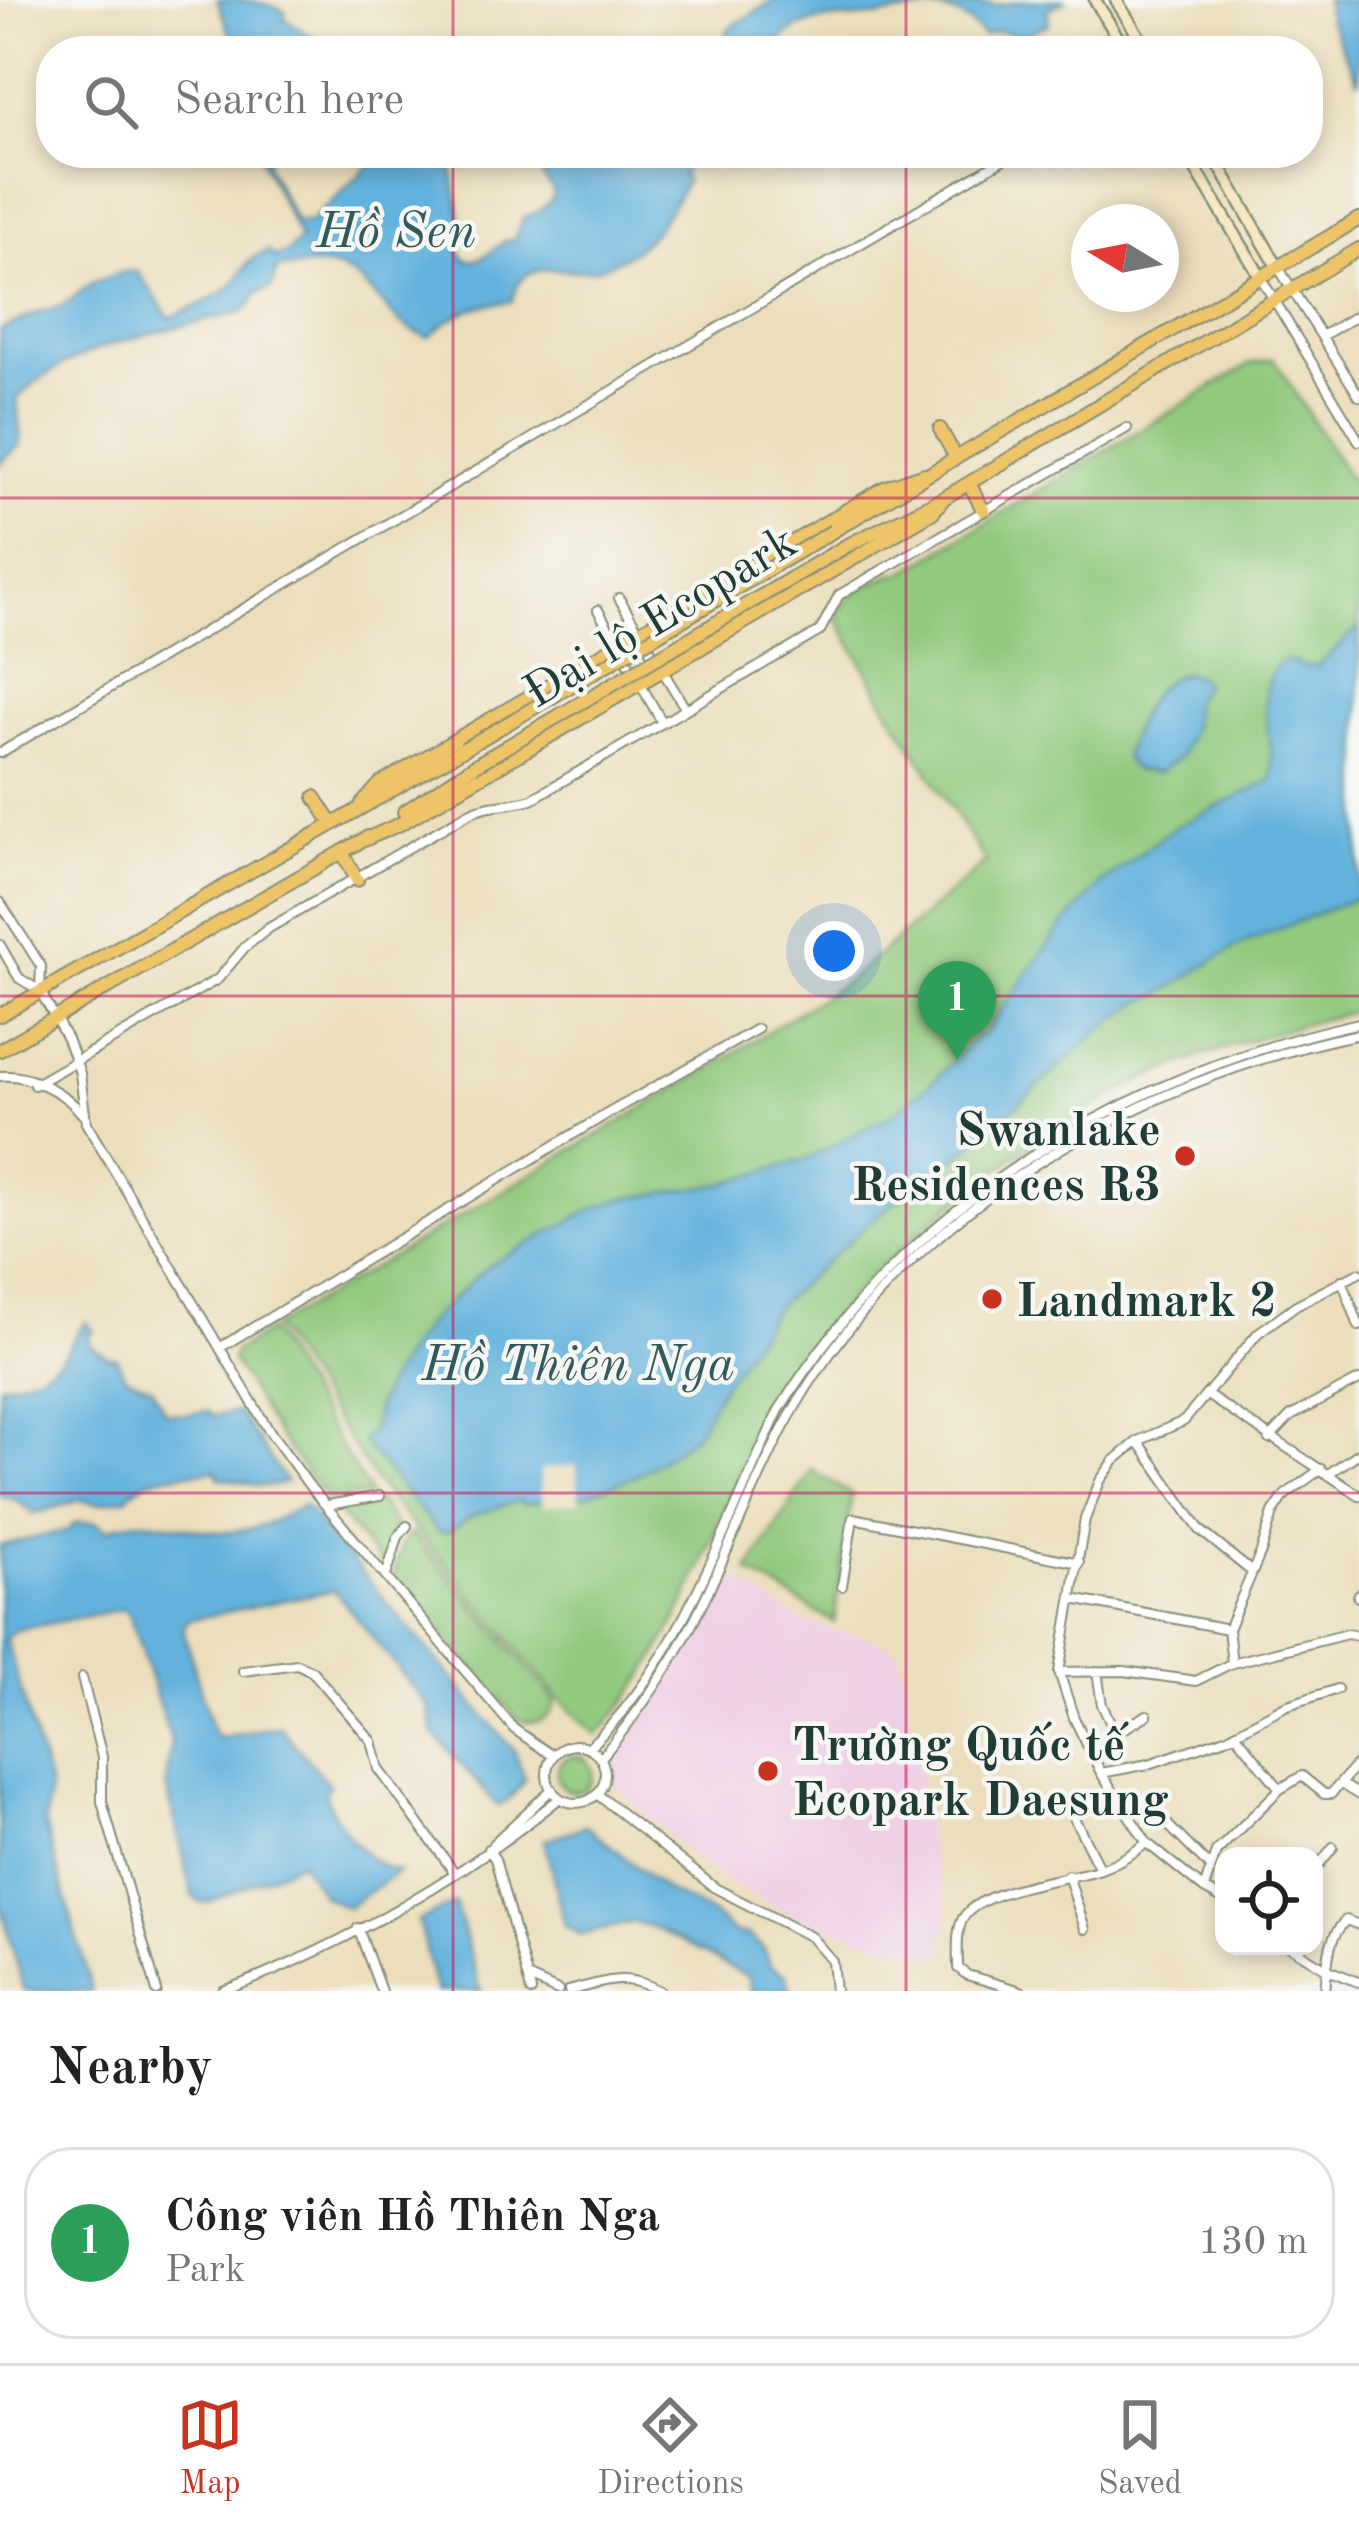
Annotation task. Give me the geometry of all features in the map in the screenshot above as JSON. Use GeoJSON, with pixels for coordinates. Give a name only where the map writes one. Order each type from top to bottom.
{"type":"FeatureCollection","features":[{"type":"Feature","properties":{"kind":"highway","name":"Đại lộ Ecopark"},"geometry":{"type":"LineString","coordinates":[[0,1015],[464,749],[1359,219]]}},
{"type":"Feature","properties":{"kind":"highway","name":"Đại lộ Ecopark"},"geometry":{"type":"LineString","coordinates":[[0,1050],[364,840],[474,766],[846,546],[944,498],[1359,249]]}},
{"type":"Feature","properties":{"kind":"highway"},"geometry":{"type":"LineString","coordinates":[[940,429],[956,456]]}},
{"type":"Feature","properties":{"kind":"highway"},"geometry":{"type":"LineString","coordinates":[[362,804],[380,784],[886,487],[925,474]]}},
{"type":"Feature","properties":{"kind":"highway"},"geometry":{"type":"LineString","coordinates":[[969,483],[982,510]]}},
{"type":"Feature","properties":{"kind":"highway"},"geometry":{"type":"LineString","coordinates":[[364,840],[400,824],[933,512],[944,498]]}},
{"type":"Feature","properties":{"kind":"highway"},"geometry":{"type":"LineString","coordinates":[[315,796],[331,822]]}},
{"type":"Feature","properties":{"kind":"highway"},"geometry":{"type":"LineString","coordinates":[[342,852],[357,880]]}},
{"type":"Feature","properties":{"kind":"main road"},"geometry":{"type":"LineString","coordinates":[[1095,0],[1117,36]]}},
{"type":"Feature","properties":{"kind":"main road"},"geometry":{"type":"LineString","coordinates":[[1116,0],[1139,36]]}},
{"type":"Feature","properties":{"kind":"main road"},"geometry":{"type":"LineString","coordinates":[[1195,168],[1260,276]]}},
{"type":"Feature","properties":{"kind":"main road"},"geometry":{"type":"LineString","coordinates":[[1221,168],[1277,266]]}},
{"type":"Feature","properties":{"kind":"street"},"geometry":{"type":"LineString","coordinates":[[0,753],[989,168]]}},
{"type":"Feature","properties":{"kind":"street"},"geometry":{"type":"LineString","coordinates":[[1277,266],[1359,396]]}},
{"type":"Feature","properties":{"kind":"street"},"geometry":{"type":"LineString","coordinates":[[1260,276],[1359,441]]}},
{"type":"Feature","properties":{"kind":"street"},"geometry":{"type":"LineString","coordinates":[[1322,336],[1359,314]]}},
{"type":"Feature","properties":{"kind":"street"},"geometry":{"type":"LineString","coordinates":[[34,1084],[218,980],[245,947],[269,928],[490,803],[515,805],[532,799],[820,631],[839,596],[1126,428]]}},
{"type":"Feature","properties":{"kind":"street"},"geometry":{"type":"LineString","coordinates":[[619,598],[685,708]]}},
{"type":"Feature","properties":{"kind":"street"},"geometry":{"type":"LineString","coordinates":[[598,610],[662,722]]}},
{"type":"Feature","properties":{"kind":"street"},"geometry":{"type":"LineString","coordinates":[[0,902],[41,966],[40,991]]}},
{"type":"Feature","properties":{"kind":"street"},"geometry":{"type":"LineString","coordinates":[[0,945],[20,978],[40,991],[56,1018],[76,1060],[86,1123]]}},
{"type":"Feature","properties":{"kind":"street"},"geometry":{"type":"LineString","coordinates":[[601,1758],[673,1648],[779,1410],[896,1263],[945,1218],[1172,1079],[1359,1023]]}},
{"type":"Feature","properties":{"kind":"street"},"geometry":{"type":"LineString","coordinates":[[221,1347],[757,1029]]}},
{"type":"Feature","properties":{"kind":"street"},"geometry":{"type":"LineString","coordinates":[[1275,1049],[1359,1034]]}},
{"type":"Feature","properties":{"kind":"street"},"geometry":{"type":"LineString","coordinates":[[0,1076],[13,1075],[70,1100],[268,1429],[514,1729],[553,1756]]}},
{"type":"Feature","properties":{"kind":"street"},"geometry":{"type":"LineString","coordinates":[[1215,1895],[1147,1843],[1101,1773],[1074,1718],[1059,1672],[1085,1519],[1114,1461],[1138,1442],[1184,1421],[1258,1333],[1296,1305],[1359,1273]]}},
{"type":"Feature","properties":{"kind":"street"},"geometry":{"type":"LineString","coordinates":[[1342,1280],[1359,1326]]}},
{"type":"Feature","properties":{"kind":"street"},"geometry":{"type":"LineString","coordinates":[[1269,1439],[1291,1416],[1359,1380]]}},
{"type":"Feature","properties":{"kind":"street"},"geometry":{"type":"LineString","coordinates":[[1207,1395],[1359,1495]]}},
{"type":"Feature","properties":{"kind":"street"},"geometry":{"type":"LineString","coordinates":[[1138,1442],[1200,1530],[1252,1572]]}},
{"type":"Feature","properties":{"kind":"street"},"geometry":{"type":"LineString","coordinates":[[1232,1664],[1228,1629],[1273,1513],[1285,1495],[1359,1453]]}},
{"type":"Feature","properties":{"kind":"street"},"geometry":{"type":"LineString","coordinates":[[326,1505],[380,1496]]}},
{"type":"Feature","properties":{"kind":"street"},"geometry":{"type":"LineString","coordinates":[[842,1586],[853,1518],[1079,1563]]}},
{"type":"Feature","properties":{"kind":"street"},"geometry":{"type":"LineString","coordinates":[[386,1575],[398,1537],[407,1526]]}},
{"type":"Feature","properties":{"kind":"street"},"geometry":{"type":"LineString","coordinates":[[1073,1599],[1228,1629]]}},
{"type":"Feature","properties":{"kind":"street"},"geometry":{"type":"LineString","coordinates":[[1059,1672],[1196,1681],[1232,1664],[1347,1634],[1359,1636]]}},
{"type":"Feature","properties":{"kind":"street"},"geometry":{"type":"LineString","coordinates":[[589,1747],[673,1648]]}},
{"type":"Feature","properties":{"kind":"street"},"geometry":{"type":"LineString","coordinates":[[242,1671],[297,1664],[312,1671],[372,1741],[379,1769],[454,1872]]}},
{"type":"Feature","properties":{"kind":"street"},"geometry":{"type":"LineString","coordinates":[[1097,1671],[1102,1706],[1112,1726],[1125,1728],[1148,1715]]}},
{"type":"Feature","properties":{"kind":"street"},"geometry":{"type":"LineString","coordinates":[[82,1678],[102,1757],[102,1802],[158,1991]]}},
{"type":"Feature","properties":{"kind":"street"},"geometry":{"type":"LineString","coordinates":[[1101,1773],[1149,1764],[1337,1689]]}},
{"type":"Feature","properties":{"kind":"street"},"geometry":{"type":"LineString","coordinates":[[1235,1732],[1280,1790]]}},
{"type":"Feature","properties":{"kind":"street"},"geometry":{"type":"LineString","coordinates":[[565,1746],[589,1747],[601,1758],[605,1777],[597,1794],[575,1803],[560,1798],[547,1776],[553,1756],[565,1746]]}},
{"type":"Feature","properties":{"kind":"street"},"geometry":{"type":"LineString","coordinates":[[1204,1889],[1216,1852],[1280,1790],[1300,1776],[1327,1795],[1359,1762]]}},
{"type":"Feature","properties":{"kind":"street"},"geometry":{"type":"LineString","coordinates":[[1341,1784],[1359,1796]]}},
{"type":"Feature","properties":{"kind":"street"},"geometry":{"type":"LineString","coordinates":[[231,1990],[358,1928],[454,1872],[488,1849],[552,1790]]}},
{"type":"Feature","properties":{"kind":"street"},"geometry":{"type":"LineString","coordinates":[[597,1794],[715,1888],[811,1937],[832,1961],[835,1991]]}},
{"type":"Feature","properties":{"kind":"street"},"geometry":{"type":"LineString","coordinates":[[488,1849],[508,1841],[560,1798]]}},
{"type":"Feature","properties":{"kind":"street"},"geometry":{"type":"LineString","coordinates":[[1071,1812],[1100,1869]]}},
{"type":"Feature","properties":{"kind":"street"},"geometry":{"type":"LineString","coordinates":[[1164,1821],[1209,1866]]}},
{"type":"Feature","properties":{"kind":"street"},"geometry":{"type":"LineString","coordinates":[[1022,1991],[967,1976],[958,1969],[963,1918],[1011,1892],[1100,1869],[1147,1843]]}},
{"type":"Feature","properties":{"kind":"street"},"geometry":{"type":"LineString","coordinates":[[1323,1860],[1334,1847]]}},
{"type":"Feature","properties":{"kind":"street"},"geometry":{"type":"LineString","coordinates":[[488,1849],[495,1859],[531,1991]]}},
{"type":"Feature","properties":{"kind":"street"},"geometry":{"type":"LineString","coordinates":[[1069,1875],[1085,1929]]}},
{"type":"Feature","properties":{"kind":"street"},"geometry":{"type":"LineString","coordinates":[[1325,1991],[1329,1950],[1339,1925],[1346,1920],[1359,1924]]}},
{"type":"Feature","properties":{"kind":"street"},"geometry":{"type":"LineString","coordinates":[[358,1928],[381,1991]]}},
{"type":"Feature","properties":{"kind":"street"},"geometry":{"type":"LineString","coordinates":[[1303,1955],[1359,1982]]}},
{"type":"Feature","properties":{"kind":"street"},"geometry":{"type":"LineString","coordinates":[[527,1977],[558,1991]]}},
{"type":"Feature","properties":{"kind":"street"},"geometry":{"type":"LineString","coordinates":[[569,1991],[620,1978],[637,1979],[660,1991]]}},
{"type":"Feature","properties":{"kind":"shaded area","name":"Trường Quốc tế Ecopark Daesung"},"geometry":{"type":"Polygon","coordinates":[[[736,1579],[801,1621],[899,1651],[932,1858],[945,1895],[947,1923],[941,1957],[815,1925],[752,1896],[705,1867],[615,1786],[615,1758],[674,1676],[715,1594],[727,1580],[736,1579]]]}},
{"type":"Feature","properties":{"kind":"green space"},"geometry":{"type":"Polygon","coordinates":[[[1274,359],[1359,494],[1359,1010],[1208,1054],[1110,1097],[1002,1166],[897,1253],[850,1299],[780,1391],[680,1612],[630,1696],[597,1735],[563,1703],[379,1486],[273,1327],[696,1077],[849,980],[986,862],[889,710],[837,618],[841,608],[863,587],[904,572],[1250,364],[1274,359]]]}},
{"type":"Feature","properties":{"kind":"green space"},"geometry":{"type":"Polygon","coordinates":[[[269,1330],[370,1495],[327,1500],[278,1436],[232,1360],[234,1352],[269,1330]]]}},
{"type":"Feature","properties":{"kind":"green space"},"geometry":{"type":"Polygon","coordinates":[[[812,1470],[852,1495],[834,1622],[748,1571],[812,1470]]]}},
{"type":"Feature","properties":{"kind":"green space"},"geometry":{"type":"Polygon","coordinates":[[[378,1501],[397,1528],[383,1566],[335,1509],[378,1501]]]}},
{"type":"Feature","properties":{"kind":"green space"},"geometry":{"type":"Polygon","coordinates":[[[412,1533],[556,1701],[547,1717],[537,1722],[518,1719],[392,1578],[403,1542],[412,1533]]]}},
{"type":"Feature","properties":{"kind":"green space"},"geometry":{"type":"Polygon","coordinates":[[[575,1756],[587,1762],[593,1774],[587,1786],[575,1792],[563,1786],[557,1774],[563,1762],[575,1756]]]}},
{"type":"Feature","properties":{"kind":"water"},"geometry":{"type":"Polygon","coordinates":[[[217,0],[277,8],[310,36],[231,36],[217,0]]]}},
{"type":"Feature","properties":{"kind":"water"},"geometry":{"type":"Polygon","coordinates":[[[774,0],[931,0],[956,9],[1067,0],[1047,10],[1049,24],[1020,36],[997,31],[983,36],[960,17],[936,10],[821,20],[785,36],[725,36],[728,29],[774,0]]]}},
{"type":"Feature","properties":{"kind":"water"},"geometry":{"type":"Polygon","coordinates":[[[1326,0],[1359,0],[1359,82],[1328,19],[1326,0]]]}},
{"type":"Feature","properties":{"kind":"water","name":"Hồ Sen"},"geometry":{"type":"Polygon","coordinates":[[[265,168],[296,222],[310,222],[367,168],[452,168],[463,229],[460,252],[466,260],[473,260],[513,241],[524,218],[553,198],[553,189],[541,175],[544,168],[685,168],[686,182],[656,228],[629,253],[590,270],[532,272],[517,287],[512,302],[467,311],[429,337],[400,322],[367,287],[342,270],[277,268],[272,288],[258,293],[246,310],[124,341],[67,363],[41,379],[17,399],[21,444],[0,464],[0,330],[61,307],[92,283],[122,272],[138,272],[170,318],[227,289],[254,258],[268,251],[275,257],[286,254],[300,239],[265,168]]]}},
{"type":"Feature","properties":{"kind":"water","name":"Hồ Thiên Nga"},"geometry":{"type":"Polygon","coordinates":[[[1359,627],[1359,897],[1239,945],[1103,1028],[975,1143],[879,1214],[776,1307],[696,1433],[672,1453],[637,1475],[587,1495],[522,1504],[520,1500],[476,1514],[448,1532],[438,1532],[362,1441],[372,1430],[378,1401],[430,1320],[488,1266],[591,1210],[622,1199],[722,1184],[808,1159],[895,1113],[985,1033],[1058,931],[1103,882],[1174,828],[1272,780],[1265,698],[1274,669],[1286,660],[1318,666],[1359,627]]]}},
{"type":"Feature","properties":{"kind":"water"},"geometry":{"type":"Polygon","coordinates":[[[1185,673],[1204,684],[1193,702],[1192,727],[1180,757],[1158,773],[1134,770],[1124,757],[1144,706],[1162,684],[1185,673]]]}},
{"type":"Feature","properties":{"kind":"water"},"geometry":{"type":"Polygon","coordinates":[[[86,1322],[94,1332],[88,1334],[91,1346],[116,1357],[125,1376],[152,1387],[165,1412],[206,1411],[214,1416],[238,1412],[286,1482],[253,1484],[219,1478],[216,1470],[179,1474],[144,1483],[127,1498],[97,1503],[79,1500],[34,1514],[15,1499],[0,1496],[0,1384],[50,1367],[86,1322]]]}},
{"type":"Feature","properties":{"kind":"water"},"geometry":{"type":"Polygon","coordinates":[[[304,1505],[515,1752],[525,1779],[498,1806],[434,1734],[428,1706],[334,1590],[191,1619],[184,1624],[184,1633],[213,1732],[219,1738],[279,1726],[330,1786],[325,1791],[329,1803],[352,1840],[374,1860],[398,1872],[347,1907],[323,1896],[301,1862],[199,1902],[193,1896],[166,1784],[171,1740],[129,1614],[122,1609],[16,1630],[6,1639],[49,1788],[45,1825],[92,1991],[24,1991],[0,1901],[0,1546],[69,1530],[75,1523],[95,1522],[109,1530],[137,1521],[241,1531],[304,1505]]]}},
{"type":"Feature","properties":{"kind":"water"},"geometry":{"type":"Polygon","coordinates":[[[586,1826],[665,1890],[715,1916],[734,1933],[748,1935],[764,1949],[770,1965],[786,1975],[791,1991],[751,1991],[749,1977],[650,1926],[632,1922],[582,1935],[565,1926],[544,1840],[586,1826]]]}},
{"type":"Feature","properties":{"kind":"water"},"geometry":{"type":"Polygon","coordinates":[[[455,1903],[481,1991],[436,1991],[418,1921],[455,1903]]]}},
{"type":"Feature","properties":{"kind":"pier"},"geometry":{"type":"Polygon","coordinates":[[[576,1465],[579,1502],[543,1506],[540,1469],[576,1465]]]}},
{"type":"Feature","properties":{"kind":"place","name":"Công viên Hồ Thiên Nga"},"geometry":{"type":"Point","coordinates":[957,1060]}},
{"type":"Feature","properties":{"kind":"place","name":"Swanlake Residences R3"},"geometry":{"type":"Point","coordinates":[1185,1156]}},
{"type":"Feature","properties":{"kind":"place","name":"Landmark 2"},"geometry":{"type":"Point","coordinates":[992,1299]}},
{"type":"Feature","properties":{"kind":"place","name":"Trường Quốc tế Ecopark Daesung"},"geometry":{"type":"Point","coordinates":[768,1771]}}]}
